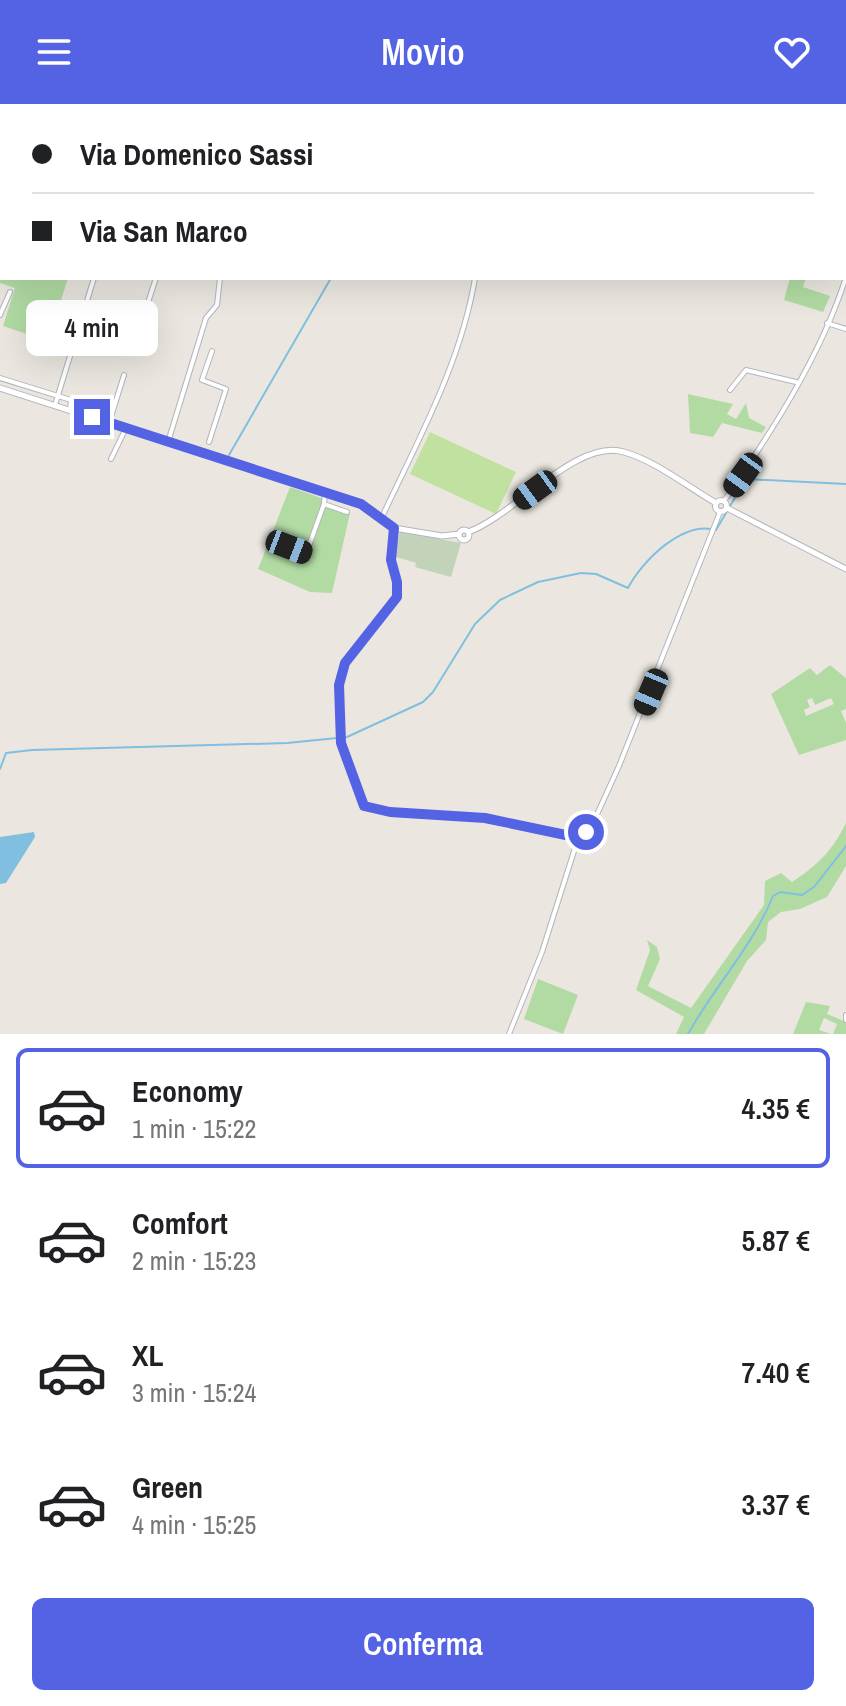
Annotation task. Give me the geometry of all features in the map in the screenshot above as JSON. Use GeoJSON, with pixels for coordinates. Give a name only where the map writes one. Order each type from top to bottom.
{"type":"FeatureCollection","features":[{"type":"Feature","properties":{"kind":"street"},"geometry":{"type":"LineString","coordinates":[[55,405],[93,280]]}},
{"type":"Feature","properties":{"kind":"street"},"geometry":{"type":"LineString","coordinates":[[84,311],[140,327],[155,280]]}},
{"type":"Feature","properties":{"kind":"street"},"geometry":{"type":"LineString","coordinates":[[168,442],[206,318],[217,305],[220,280]]}},
{"type":"Feature","properties":{"kind":"street"},"geometry":{"type":"LineString","coordinates":[[382,517],[451,365],[469,317],[475,280]]}},
{"type":"Feature","properties":{"kind":"street"},"geometry":{"type":"LineString","coordinates":[[509,1034],[542,952],[580,838],[594,821],[614,778],[720,512],[727,507],[796,382],[827,323],[845,280]]}},
{"type":"Feature","properties":{"kind":"street"},"geometry":{"type":"LineString","coordinates":[[0,315],[10,292]]}},
{"type":"Feature","properties":{"kind":"street"},"geometry":{"type":"LineString","coordinates":[[827,323],[846,329]]}},
{"type":"Feature","properties":{"kind":"street"},"geometry":{"type":"LineString","coordinates":[[205,454],[226,389],[202,380],[212,351]]}},
{"type":"Feature","properties":{"kind":"street"},"geometry":{"type":"LineString","coordinates":[[730,390],[746,370],[796,382]]}},
{"type":"Feature","properties":{"kind":"street"},"geometry":{"type":"LineString","coordinates":[[109,423],[124,375]]}},
{"type":"Feature","properties":{"kind":"street"},"geometry":{"type":"LineString","coordinates":[[0,378],[72,401],[70,410]]}},
{"type":"Feature","properties":{"kind":"street"},"geometry":{"type":"LineString","coordinates":[[0,388],[367,506],[394,528],[442,536],[468,534],[578,460],[604,450],[635,456],[716,503],[846,569]]}},
{"type":"Feature","properties":{"kind":"street"},"geometry":{"type":"LineString","coordinates":[[111,459],[126,428]]}},
{"type":"Feature","properties":{"kind":"street"},"geometry":{"type":"LineString","coordinates":[[271,540],[306,554],[325,493]]}},
{"type":"Feature","properties":{"kind":"street"},"geometry":{"type":"LineString","coordinates":[[716,503],[720,512]]}},
{"type":"Feature","properties":{"kind":"street"},"geometry":{"type":"LineString","coordinates":[[324,504],[347,512]]}},
{"type":"Feature","properties":{"kind":"street"},"geometry":{"type":"LineString","coordinates":[[394,528],[391,560],[397,582],[397,597],[345,663],[339,685],[341,743],[364,806],[390,812],[485,818],[580,838]]}},
{"type":"Feature","properties":{"kind":"green space"},"geometry":{"type":"Polygon","coordinates":[[[0,280],[67,280],[48,341],[3,326],[15,288],[0,283],[0,280]]]}},
{"type":"Feature","properties":{"kind":"green space"},"geometry":{"type":"Polygon","coordinates":[[[789,280],[805,280],[803,287],[830,296],[823,312],[784,300],[789,280]]]}},
{"type":"Feature","properties":{"kind":"green space"},"geometry":{"type":"Polygon","coordinates":[[[688,394],[733,404],[727,414],[736,419],[746,403],[749,418],[766,427],[762,433],[722,423],[713,437],[690,433],[688,394]]]}},
{"type":"Feature","properties":{"kind":"green space"},"geometry":{"type":"Polygon","coordinates":[[[430,432],[516,472],[496,514],[410,474],[430,432]]]}},
{"type":"Feature","properties":{"kind":"green space"},"geometry":{"type":"Polygon","coordinates":[[[290,487],[324,499],[324,504],[350,513],[332,593],[310,592],[258,569],[290,487]]]}},
{"type":"Feature","properties":{"kind":"green space"},"geometry":{"type":"Polygon","coordinates":[[[400,532],[461,543],[451,577],[415,567],[416,563],[393,556],[400,532]]]}},
{"type":"Feature","properties":{"kind":"green space"},"geometry":{"type":"Polygon","coordinates":[[[830,665],[846,678],[846,709],[841,711],[846,723],[846,740],[799,755],[771,694],[810,668],[817,675],[830,665]],[[812,698],[807,700],[810,707],[804,710],[806,716],[834,704],[831,698],[815,705],[812,698]]]}},
{"type":"Feature","properties":{"kind":"green space"},"geometry":{"type":"Polygon","coordinates":[[[846,823],[846,866],[827,897],[800,909],[781,912],[768,922],[766,940],[747,961],[704,1034],[676,1034],[684,1017],[636,990],[650,950],[647,940],[657,947],[660,959],[648,986],[691,1008],[764,905],[765,881],[781,873],[792,882],[801,876],[830,849],[846,823]]]}},
{"type":"Feature","properties":{"kind":"green space"},"geometry":{"type":"Polygon","coordinates":[[[538,979],[578,995],[563,1034],[524,1019],[538,979]]]}},
{"type":"Feature","properties":{"kind":"green space"},"geometry":{"type":"Polygon","coordinates":[[[806,1002],[830,1006],[827,1014],[846,1022],[846,1034],[833,1034],[837,1024],[824,1018],[819,1030],[831,1034],[793,1034],[806,1002]]]}},
{"type":"Feature","properties":{"kind":"water"},"geometry":{"type":"Polygon","coordinates":[[[34,832],[35,837],[6,883],[0,884],[0,837],[34,832]]]}},
{"type":"Feature","properties":{"kind":"waterway"},"geometry":{"type":"LineString","coordinates":[[229,455],[330,280]]}},
{"type":"Feature","properties":{"kind":"waterway"},"geometry":{"type":"LineString","coordinates":[[0,769],[6,753],[32,750],[287,743],[347,737],[423,702],[433,692],[475,624],[500,600],[538,582],[581,573],[596,574],[628,588],[653,555],[677,537],[690,531],[716,530],[746,479],[846,484]]}},
{"type":"Feature","properties":{"kind":"waterway"},"geometry":{"type":"LineString","coordinates":[[688,1034],[755,932],[773,896],[780,892],[802,895],[814,887],[846,846]]}},
{"type":"Feature","properties":{"kind":"route"},"geometry":{"type":"LineString","coordinates":[[92,417],[367,506],[394,528],[391,560],[397,582],[397,597],[345,663],[339,685],[341,743],[364,806],[390,812],[485,818],[580,838],[586,832]]}}]}
